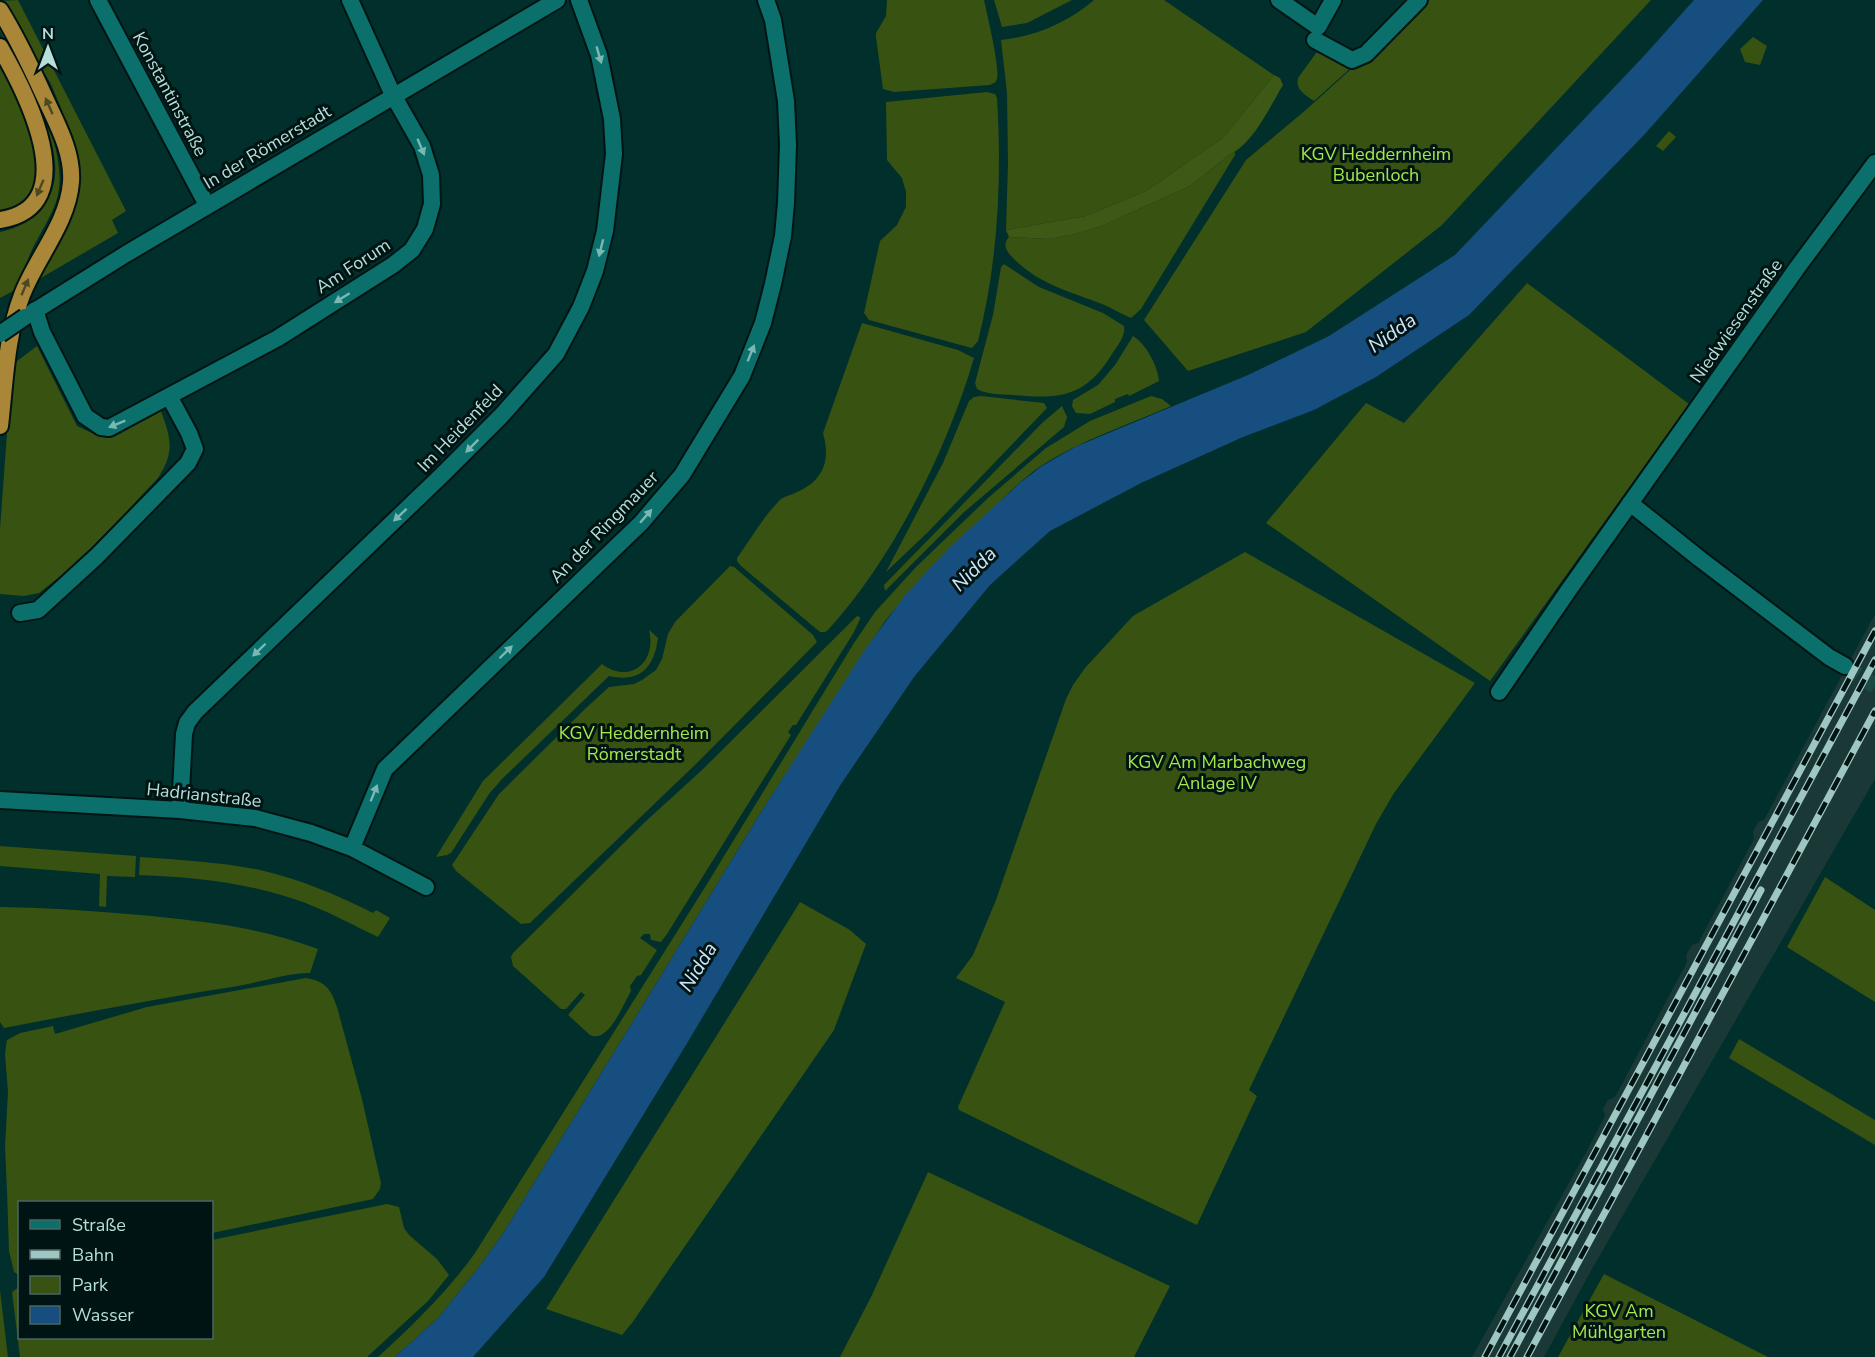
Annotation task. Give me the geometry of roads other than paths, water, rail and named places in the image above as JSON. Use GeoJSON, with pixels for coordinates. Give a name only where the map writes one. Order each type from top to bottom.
{"type":"FeatureCollection","features":[{"type":"Feature","properties":{"kind":"highway"},"geometry":{"type":"LineString","coordinates":[[0,10],[31,65],[62,136],[69,155],[71,173],[66,207],[28,281],[17,308],[11,335],[0,426]]}},
{"type":"Feature","properties":{"kind":"highway"},"geometry":{"type":"LineString","coordinates":[[0,47],[33,118],[41,140],[46,165],[43,185],[33,203],[20,214],[0,220]]}},
{"type":"Feature","properties":{"kind":"street","name":"Konstantinstraße"},"geometry":{"type":"LineString","coordinates":[[98,0],[207,206]]}},
{"type":"Feature","properties":{"kind":"street","name":"Am Forum"},"geometry":{"type":"LineString","coordinates":[[30,314],[42,332],[85,416],[94,423],[109,428],[278,338],[393,265],[412,250],[425,229],[432,204],[431,175],[422,146],[393,95],[350,0]]}},
{"type":"Feature","properties":{"kind":"street","name":"In der Römerstadt"},"geometry":{"type":"LineString","coordinates":[[0,334],[207,206],[557,0]]}},
{"type":"Feature","properties":{"kind":"street","name":"Im Heidenfeld"},"geometry":{"type":"LineString","coordinates":[[180,810],[184,734],[187,723],[195,712],[501,417],[556,354],[581,307],[595,271],[605,231],[614,153],[612,119],[599,55],[579,0]]}},
{"type":"Feature","properties":{"kind":"street","name":"An der Ringmauer"},"geometry":{"type":"LineString","coordinates":[[352,848],[385,769],[641,523],[682,475],[742,376],[763,322],[773,284],[783,236],[786,203],[788,145],[786,101],[773,20],[766,0]]}},
{"type":"Feature","properties":{"kind":"street"},"geometry":{"type":"LineString","coordinates":[[1279,0],[1352,60],[1366,54],[1419,0]]}},
{"type":"Feature","properties":{"kind":"street"},"geometry":{"type":"LineString","coordinates":[[1317,33],[1333,0]]}},
{"type":"Feature","properties":{"kind":"street","name":"Niedwiesenstraße"},"geometry":{"type":"LineString","coordinates":[[1499,692],[1630,502],[1875,163]]}},
{"type":"Feature","properties":{"kind":"street"},"geometry":{"type":"LineString","coordinates":[[20,613],[38,610],[97,556],[188,463],[195,449],[169,396]]}},
{"type":"Feature","properties":{"kind":"street"},"geometry":{"type":"LineString","coordinates":[[1630,502],[1828,657],[1845,666]]}},
{"type":"Feature","properties":{"kind":"street","name":"Hadrianstraße"},"geometry":{"type":"LineString","coordinates":[[0,800],[180,810],[255,818],[311,833],[352,848],[426,887]]}},
{"type":"Feature","properties":{"kind":"water","name":"Nidda"},"geometry":{"type":"Polygon","coordinates":[[[1694,0],[1763,0],[1644,135],[1469,315],[1376,377],[1314,410],[1243,437],[1141,483],[1050,531],[990,585],[914,677],[841,784],[686,1045],[544,1277],[473,1357],[395,1357],[439,1317],[504,1232],[763,809],[864,651],[906,594],[950,547],[1021,482],[1042,466],[1075,447],[1248,375],[1329,336],[1455,255],[1694,0]]]}},
{"type":"Feature","properties":{"kind":"tunnel"},"geometry":{"type":"LineString","coordinates":[[1845,666],[1875,686]]}},
{"type":"Feature","properties":{"kind":"railway"},"geometry":{"type":"LineString","coordinates":[[1485,1357],[1875,631]]}},
{"type":"Feature","properties":{"kind":"railway"},"geometry":{"type":"LineString","coordinates":[[1499,1357],[1875,660]]}},
{"type":"Feature","properties":{"kind":"railway"},"geometry":{"type":"LineString","coordinates":[[1527,1357],[1875,711]]}},
{"type":"Feature","properties":{"kind":"railway"},"geometry":{"type":"LineString","coordinates":[[1510,1357],[1761,890]]}},
{"type":"Feature","properties":{"kind":"park label","name":"KGV Heddernheim Bubenloch"},"geometry":{"type":"Point","coordinates":[1376,164]}},
{"type":"Feature","properties":{"kind":"park label","name":"KGV Heddernheim Römerstadt"},"geometry":{"type":"Point","coordinates":[634,743]}},
{"type":"Feature","properties":{"kind":"park label","name":"KGV Am Marbachweg Anlage IV"},"geometry":{"type":"Point","coordinates":[1217,772]}},
{"type":"Feature","properties":{"kind":"park label","name":"KGV Am Mühlgarten"},"geometry":{"type":"Point","coordinates":[1619,1321]}}]}
